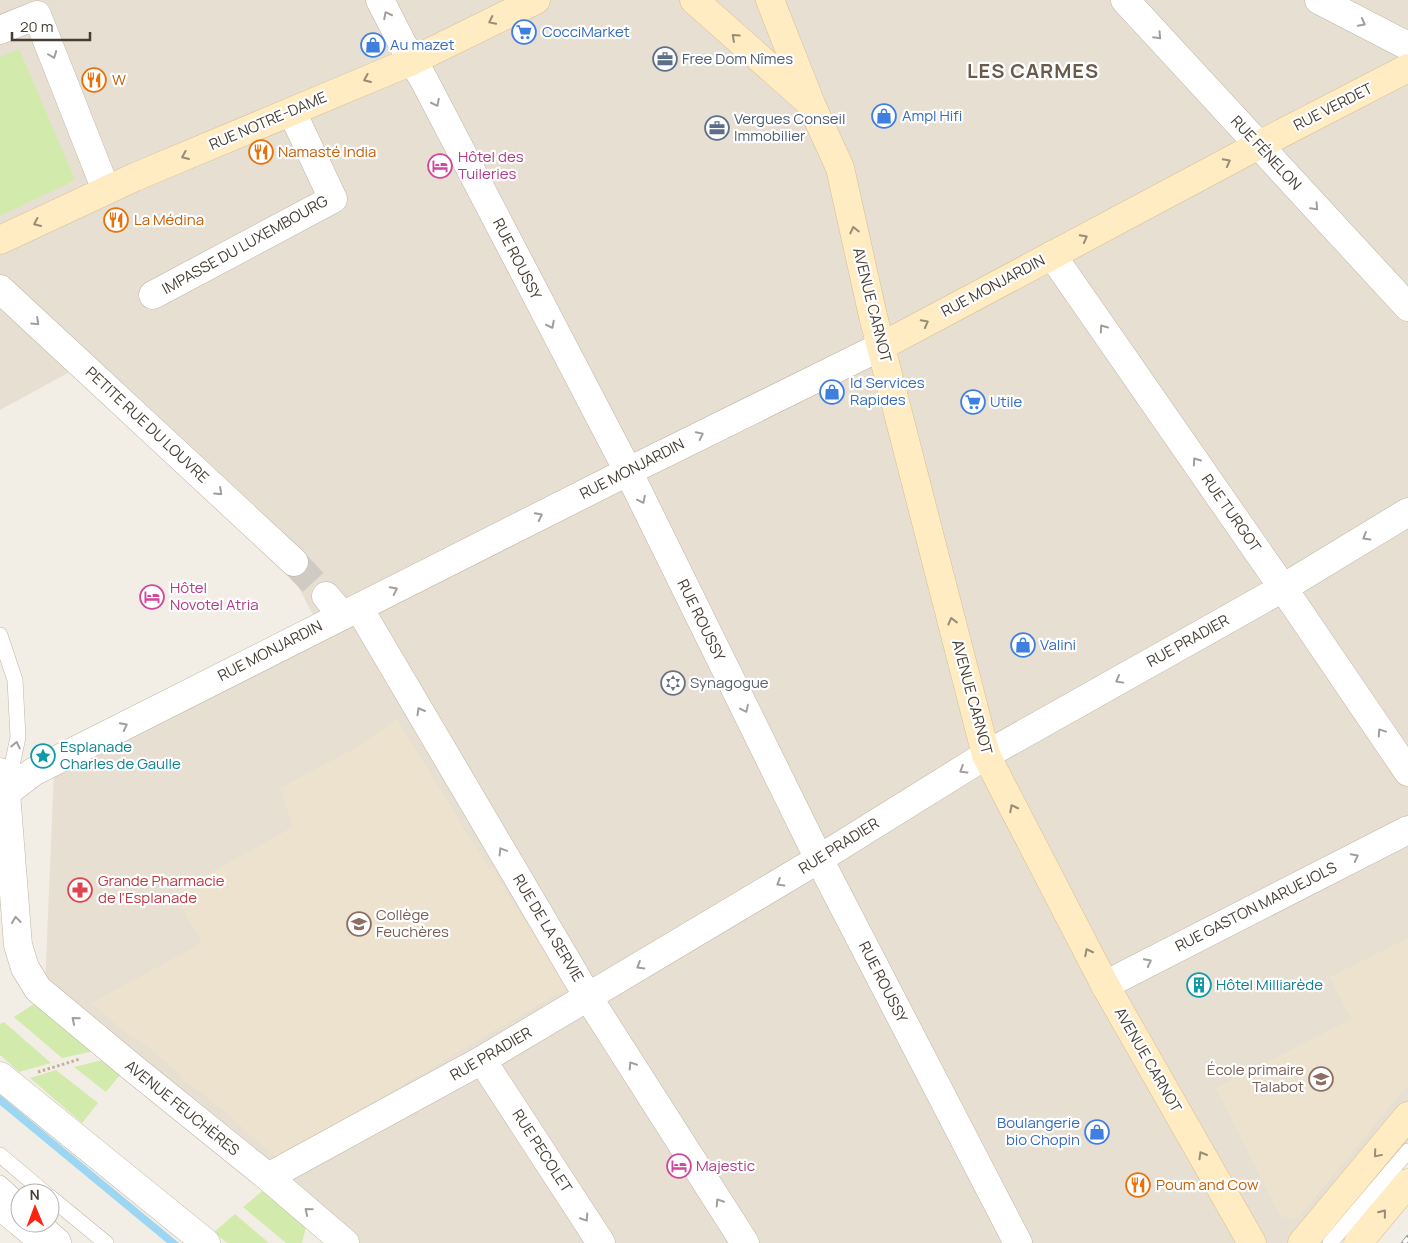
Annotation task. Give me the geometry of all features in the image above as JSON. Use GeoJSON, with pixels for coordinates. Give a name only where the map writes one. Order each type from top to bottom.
{"type":"FeatureCollection","features":[{"type":"Feature","properties":{"kind":"street","name":"RUE ROUSSY"},"geometry":{"type":"LineString","coordinates":[[380,0],[424,80],[628,471],[819,859],[1018,1243]]}},
{"type":"Feature","properties":{"kind":"street","name":"RUE NOTRE-DAME"},"geometry":{"type":"LineString","coordinates":[[0,240],[106,190],[412,61],[536,0]]}},
{"type":"Feature","properties":{"kind":"street","name":"AVENUE CARNOT"},"geometry":{"type":"LineString","coordinates":[[694,0],[811,104]]}},
{"type":"Feature","properties":{"kind":"street","name":"AVENUE CARNOT"},"geometry":{"type":"LineString","coordinates":[[770,0],[811,104],[840,168],[873,316],[986,755],[1105,984],[1252,1243]]}},
{"type":"Feature","properties":{"kind":"street","name":"RUE FÉNELON"},"geometry":{"type":"LineString","coordinates":[[1125,0],[1408,307]]}},
{"type":"Feature","properties":{"kind":"street"},"geometry":{"type":"LineString","coordinates":[[1319,0],[1408,46]]}},
{"type":"Feature","properties":{"kind":"street"},"geometry":{"type":"LineString","coordinates":[[0,30],[37,14],[106,190]]}},
{"type":"Feature","properties":{"kind":"street","name":"RUE VERDET"},"geometry":{"type":"LineString","coordinates":[[1259,145],[1408,68]]}},
{"type":"Feature","properties":{"kind":"street","name":"IMPASSE DU LUXEMBOURG"},"geometry":{"type":"LineString","coordinates":[[153,295],[333,199],[292,112]]}},
{"type":"Feature","properties":{"kind":"street","name":"RUE MONJARDIN"},"geometry":{"type":"LineString","coordinates":[[2,788],[342,606],[628,471],[882,346],[1259,145]]}},
{"type":"Feature","properties":{"kind":"street","name":"RUE TURGOT"},"geometry":{"type":"LineString","coordinates":[[1052,254],[1408,772]]}},
{"type":"Feature","properties":{"kind":"street","name":"PETITE RUE DU LOUVRE"},"geometry":{"type":"LineString","coordinates":[[0,289],[294,562]]}},
{"type":"Feature","properties":{"kind":"street","name":"RUE PRADIER"},"geometry":{"type":"LineString","coordinates":[[268,1177],[482,1060],[819,859],[986,755],[1283,588],[1408,512]]}},
{"type":"Feature","properties":{"kind":"street","name":"RUE DE LA SERVIE"},"geometry":{"type":"LineString","coordinates":[[342,606],[745,1243]]}},
{"type":"Feature","properties":{"kind":"street","name":"AVENUE FEUCHÈRES"},"geometry":{"type":"LineString","coordinates":[[2,788],[18,945],[25,968],[38,989],[268,1177],[345,1243]]}},
{"type":"Feature","properties":{"kind":"street","name":"RUE GASTON MARUEJOLS"},"geometry":{"type":"LineString","coordinates":[[1105,984],[1408,830]]}},
{"type":"Feature","properties":{"kind":"street","name":"RUE PECOLET"},"geometry":{"type":"LineString","coordinates":[[482,1060],[601,1243]]}},
{"type":"Feature","properties":{"kind":"street"},"geometry":{"type":"LineString","coordinates":[[4,1079],[206,1243]]}},
{"type":"Feature","properties":{"kind":"street"},"geometry":{"type":"LineString","coordinates":[[1302,1243],[1408,1116]]}},
{"type":"Feature","properties":{"kind":"street"},"geometry":{"type":"LineString","coordinates":[[1358,1243],[1408,1183]]}},
{"type":"Feature","properties":{"kind":"street"},"geometry":{"type":"LineString","coordinates":[[0,1206],[10,1214]]}},
{"type":"Feature","properties":{"kind":"street"},"geometry":{"type":"LineString","coordinates":[[32,1233],[45,1243]]}},
{"type":"Feature","properties":{"kind":"lane"},"geometry":{"type":"LineString","coordinates":[[0,636],[15,680],[18,737],[2,788]]}},
{"type":"Feature","properties":{"kind":"lane"},"geometry":{"type":"LineString","coordinates":[[1330,1243],[1408,1151]]}},
{"type":"Feature","properties":{"kind":"lane"},"geometry":{"type":"LineString","coordinates":[[0,1155],[34,1183]]}},
{"type":"Feature","properties":{"kind":"lane"},"geometry":{"type":"LineString","coordinates":[[0,1183],[10,1192]]}},
{"type":"Feature","properties":{"kind":"lane"},"geometry":{"type":"LineString","coordinates":[[60,1205],[106,1243]]}},
{"type":"Feature","properties":{"kind":"lane"},"geometry":{"type":"LineString","coordinates":[[56,1233],[64,1243]]}},
{"type":"Feature","properties":{"kind":"path"},"geometry":{"type":"LineString","coordinates":[[4,1079],[112,1051]]}},
{"type":"Feature","properties":{"kind":"shaded area"},"geometry":{"type":"Polygon","coordinates":[[[0,0],[1408,0],[1408,1145],[1327,1243],[358,1243],[45,986],[55,746],[313,615],[285,561],[77,368],[0,410],[0,0]]]}},
{"type":"Feature","properties":{"kind":"shaded area","name":"Collège Feuchères"},"geometry":{"type":"Polygon","coordinates":[[[397,719],[489,869],[494,867],[500,881],[567,988],[280,1157],[275,1156],[199,1090],[197,1091],[180,1077],[180,1074],[137,1038],[133,1039],[91,1003],[202,943],[174,893],[293,827],[280,788],[359,746],[397,719]]]}},
{"type":"Feature","properties":{"kind":"shaded area","name":"École primaire Talabot"},"geometry":{"type":"Polygon","coordinates":[[[1408,938],[1408,1085],[1297,1219],[1280,1216],[1216,1088],[1351,1019],[1330,977],[1408,938]]]}},
{"type":"Feature","properties":{"kind":"green space"},"geometry":{"type":"Polygon","coordinates":[[[19,49],[75,180],[0,216],[0,57],[19,49]]]}},
{"type":"Feature","properties":{"kind":"green space"},"geometry":{"type":"Polygon","coordinates":[[[38,1001],[99,1050],[62,1058],[14,1017],[38,1001]]]}},
{"type":"Feature","properties":{"kind":"green space"},"geometry":{"type":"Polygon","coordinates":[[[4,1022],[51,1063],[19,1072],[0,1055],[0,1024],[4,1022]]]}},
{"type":"Feature","properties":{"kind":"green space"},"geometry":{"type":"Polygon","coordinates":[[[111,1058],[125,1069],[106,1092],[74,1067],[111,1058]]]}},
{"type":"Feature","properties":{"kind":"green space"},"geometry":{"type":"Polygon","coordinates":[[[56,1070],[98,1103],[82,1123],[30,1078],[56,1070]]]}},
{"type":"Feature","properties":{"kind":"green space"},"geometry":{"type":"Polygon","coordinates":[[[266,1188],[307,1223],[302,1243],[286,1243],[243,1207],[266,1188]]]}},
{"type":"Feature","properties":{"kind":"green space"},"geometry":{"type":"Polygon","coordinates":[[[235,1214],[269,1243],[227,1243],[214,1232],[235,1214]]]}},
{"type":"Feature","properties":{"kind":"water"},"geometry":{"type":"Polygon","coordinates":[[[0,1095],[179,1243],[167,1243],[0,1105],[0,1095]]]}},
{"type":"Feature","properties":{"kind":"tunnel"},"geometry":{"type":"LineString","coordinates":[[294,562],[326,596]]}},
{"type":"Feature","properties":{"kind":"railway"},"geometry":{"type":"LineString","coordinates":[[1404,1243],[1408,1238]]}},
{"type":"Feature","properties":{"kind":"place","name":"CocciMarket"},"geometry":{"type":"Point","coordinates":[524,32]}},
{"type":"Feature","properties":{"kind":"place","name":"Au mazet"},"geometry":{"type":"Point","coordinates":[373,45]}},
{"type":"Feature","properties":{"kind":"place","name":"Free Dom Nîmes"},"geometry":{"type":"Point","coordinates":[665,59]}},
{"type":"Feature","properties":{"kind":"place","name":"W"},"geometry":{"type":"Point","coordinates":[94,80]}},
{"type":"Feature","properties":{"kind":"place","name":"Ampl Hifi"},"geometry":{"type":"Point","coordinates":[884,116]}},
{"type":"Feature","properties":{"kind":"place","name":"Vergues Conseil Immobilier"},"geometry":{"type":"Point","coordinates":[717,128]}},
{"type":"Feature","properties":{"kind":"place","name":"Namasté India"},"geometry":{"type":"Point","coordinates":[261,152]}},
{"type":"Feature","properties":{"kind":"place","name":"Hôtel des Tuileries"},"geometry":{"type":"Point","coordinates":[440,166]}},
{"type":"Feature","properties":{"kind":"place","name":"La Médina"},"geometry":{"type":"Point","coordinates":[116,220]}},
{"type":"Feature","properties":{"kind":"place","name":"Id Services Rapides"},"geometry":{"type":"Point","coordinates":[832,392]}},
{"type":"Feature","properties":{"kind":"place","name":"Utile"},"geometry":{"type":"Point","coordinates":[973,402]}},
{"type":"Feature","properties":{"kind":"place","name":"Hôtel Novotel Atria"},"geometry":{"type":"Point","coordinates":[152,597]}},
{"type":"Feature","properties":{"kind":"place","name":"Valini"},"geometry":{"type":"Point","coordinates":[1023,645]}},
{"type":"Feature","properties":{"kind":"place","name":"Synagogue"},"geometry":{"type":"Point","coordinates":[673,683]}},
{"type":"Feature","properties":{"kind":"place","name":"Esplanade Charles de Gaulle"},"geometry":{"type":"Point","coordinates":[43,756]}},
{"type":"Feature","properties":{"kind":"place","name":"Grande Pharmacie de l'Esplanade"},"geometry":{"type":"Point","coordinates":[80,890]}},
{"type":"Feature","properties":{"kind":"place","name":"Collège Feuchères"},"geometry":{"type":"Point","coordinates":[359,924]}},
{"type":"Feature","properties":{"kind":"place","name":"Hôtel Milliarède"},"geometry":{"type":"Point","coordinates":[1199,985]}},
{"type":"Feature","properties":{"kind":"place","name":"École primaire Talabot"},"geometry":{"type":"Point","coordinates":[1321,1079]}},
{"type":"Feature","properties":{"kind":"place","name":"Boulangerie bio Chopin"},"geometry":{"type":"Point","coordinates":[1097,1132]}},
{"type":"Feature","properties":{"kind":"place","name":"Majestic"},"geometry":{"type":"Point","coordinates":[679,1166]}},
{"type":"Feature","properties":{"kind":"place","name":"Poum and Cow"},"geometry":{"type":"Point","coordinates":[1138,1185]}},
{"type":"Feature","properties":{"kind":"district","name":"LES CARMES"},"geometry":{"type":"Point","coordinates":[1033,71]}}]}
